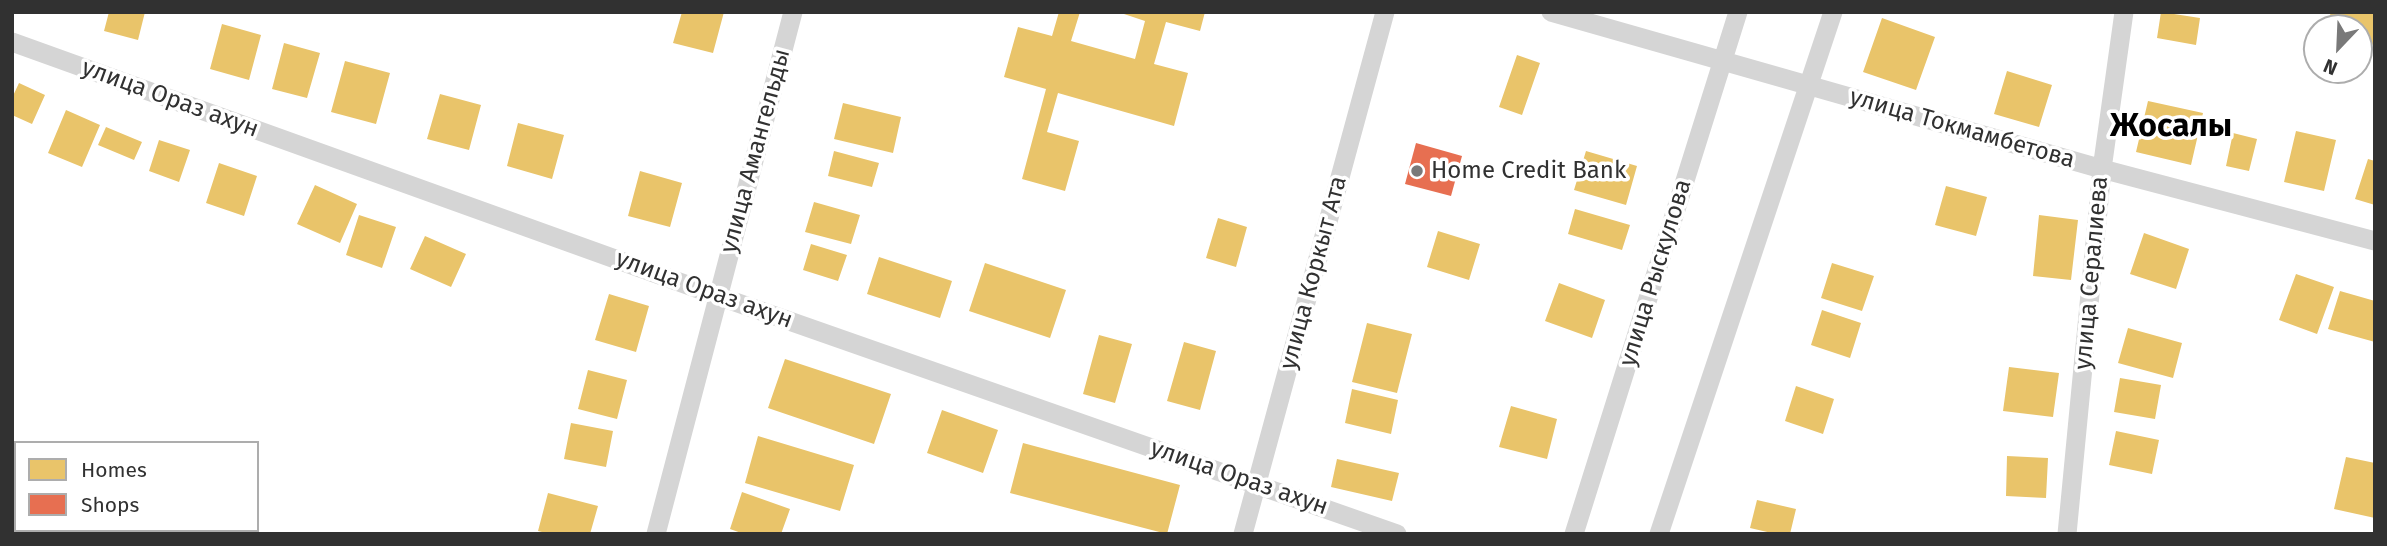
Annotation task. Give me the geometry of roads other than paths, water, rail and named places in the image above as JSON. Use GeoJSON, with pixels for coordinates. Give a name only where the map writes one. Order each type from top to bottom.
{"type":"FeatureCollection","features":[{"type":"Feature","properties":{"kind":"street","name":"улица Амангельды"},"geometry":{"type":"LineString","coordinates":[[656,534],[793,12]]}},
{"type":"Feature","properties":{"kind":"street","name":"улица Коркыт Ата"},"geometry":{"type":"LineString","coordinates":[[1243,534],[1385,12]]}},
{"type":"Feature","properties":{"kind":"street","name":"улица Токмамбетова"},"geometry":{"type":"LineString","coordinates":[[1551,12],[2102,169],[2375,241]]}},
{"type":"Feature","properties":{"kind":"street","name":"улица Рыскулова"},"geometry":{"type":"LineString","coordinates":[[1574,534],[1738,12]]}},
{"type":"Feature","properties":{"kind":"street"},"geometry":{"type":"LineString","coordinates":[[1659,534],[1833,12]]}},
{"type":"Feature","properties":{"kind":"street","name":"улица Сералиева"},"geometry":{"type":"LineString","coordinates":[[2067,534],[2102,169],[2124,12]]}},
{"type":"Feature","properties":{"kind":"street","name":"улица Ораз ахун"},"geometry":{"type":"LineString","coordinates":[[12,42],[718,296],[1397,534]]}},
{"type":"Feature","properties":{"kind":"place","name":"Home Credit Bank"},"geometry":{"type":"Point","coordinates":[1417,171]}},
{"type":"Feature","properties":{"kind":"district","name":"Жосалы"},"geometry":{"type":"Point","coordinates":[2171,127]}}]}
